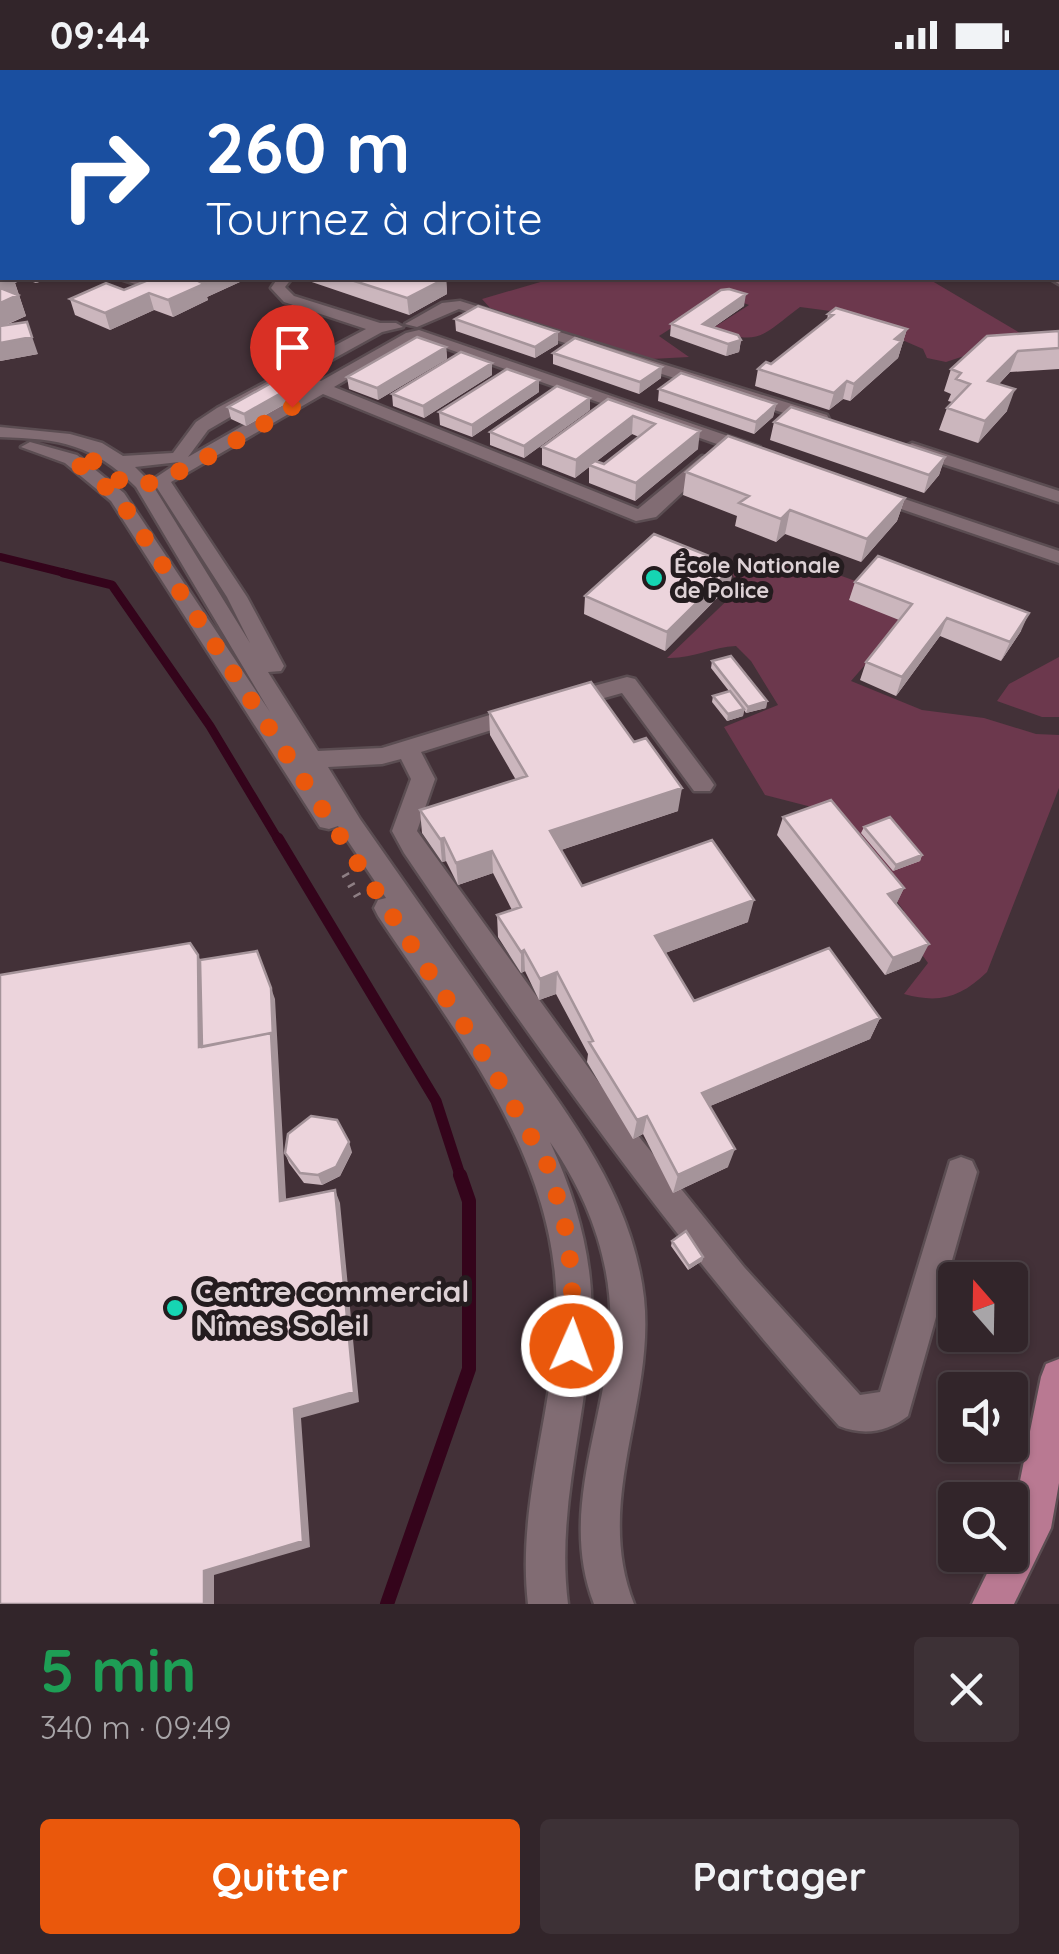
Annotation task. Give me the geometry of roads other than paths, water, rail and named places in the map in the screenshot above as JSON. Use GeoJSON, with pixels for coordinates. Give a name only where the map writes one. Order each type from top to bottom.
{"type":"FeatureCollection","features":[{"type":"Feature","properties":{"kind":"main road"},"geometry":{"type":"LineString","coordinates":[[992,1604],[1032,1528],[1059,1377]]}},
{"type":"Feature","properties":{"kind":"street"},"geometry":{"type":"LineString","coordinates":[[284,280],[278,288],[289,298],[404,330],[765,455]]}},
{"type":"Feature","properties":{"kind":"street"},"geometry":{"type":"LineString","coordinates":[[0,442],[72,459],[90,458],[109,467],[122,483],[152,482],[325,388],[404,330],[447,306],[460,305],[831,422]]}},
{"type":"Feature","properties":{"kind":"street"},"geometry":{"type":"LineString","coordinates":[[117,460],[168,460],[183,454],[202,426],[291,375],[404,330]]}},
{"type":"Feature","properties":{"kind":"street"},"geometry":{"type":"LineString","coordinates":[[291,375],[636,515],[649,513],[728,442]]}},
{"type":"Feature","properties":{"kind":"street"},"geometry":{"type":"LineString","coordinates":[[0,432],[66,438],[109,453],[152,482],[331,792],[583,1163],[616,1234],[628,1318],[622,1379],[602,1479],[599,1542],[608,1595],[614,1604]]}},
{"type":"Feature","properties":{"kind":"street"},"geometry":{"type":"LineString","coordinates":[[192,440],[201,447],[225,444]]}},
{"type":"Feature","properties":{"kind":"street"},"geometry":{"type":"LineString","coordinates":[[899,444],[1059,497]]}},
{"type":"Feature","properties":{"kind":"street"},"geometry":{"type":"LineString","coordinates":[[72,459],[118,497],[488,1062],[548,1166],[564,1220],[574,1322],[544,1530],[542,1576],[548,1604]]}},
{"type":"Feature","properties":{"kind":"street"},"geometry":{"type":"LineString","coordinates":[[858,488],[1059,557]]}},
{"type":"Feature","properties":{"kind":"street"},"geometry":{"type":"LineString","coordinates":[[311,760],[395,752],[626,684],[702,785]]}},
{"type":"Feature","properties":{"kind":"street"},"geometry":{"type":"LineString","coordinates":[[331,792],[395,752]]}},
{"type":"Feature","properties":{"kind":"street"},"geometry":{"type":"LineString","coordinates":[[395,752],[423,779],[404,830],[547,1040],[771,1328],[852,1413],[882,1413],[894,1403],[961,1172]]}},
{"type":"Feature","properties":{"kind":"waterway"},"geometry":{"type":"LineString","coordinates":[[0,557],[73,575]]}},
{"type":"Feature","properties":{"kind":"waterway"},"geometry":{"type":"LineString","coordinates":[[63,573],[112,585],[210,726],[279,841]]}},
{"type":"Feature","properties":{"kind":"waterway"},"geometry":{"type":"LineString","coordinates":[[278,838],[436,1101],[460,1176]]}},
{"type":"Feature","properties":{"kind":"waterway"},"geometry":{"type":"LineString","coordinates":[[387,1604],[469,1369],[469,1201],[460,1176]]}},
{"type":"Feature","properties":{"kind":"place","name":"École Nationale de Police"},"geometry":{"type":"Point","coordinates":[654,578]}},
{"type":"Feature","properties":{"kind":"place","name":"Centre commercial Nîmes Soleil"},"geometry":{"type":"Point","coordinates":[175,1308]}}]}
